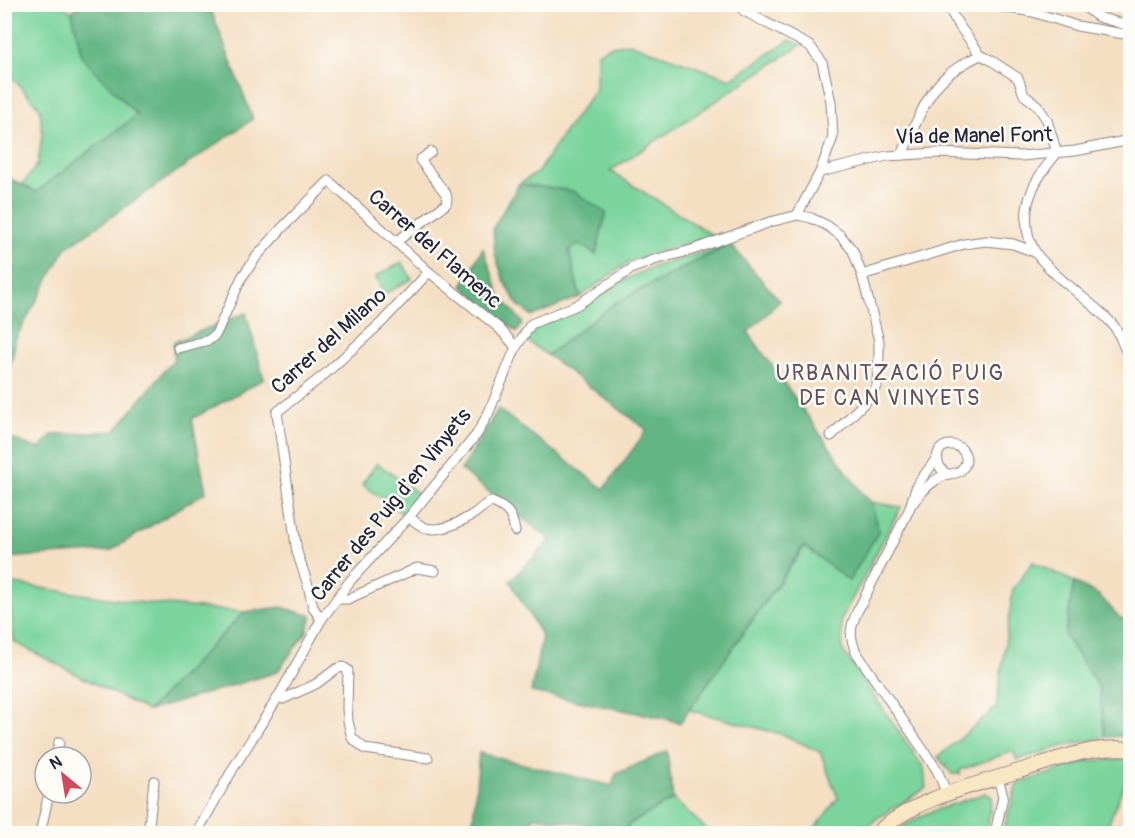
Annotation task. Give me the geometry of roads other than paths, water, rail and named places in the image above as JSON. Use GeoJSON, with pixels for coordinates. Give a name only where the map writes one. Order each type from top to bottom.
{"type":"FeatureCollection","features":[{"type":"Feature","properties":{"kind":"street"},"geometry":{"type":"LineString","coordinates":[[738,4],[764,22],[810,46],[822,62],[831,102],[833,137],[820,172],[797,215],[826,225],[840,234],[853,251],[862,275],[879,341],[877,386],[873,394],[831,435]]}},
{"type":"Feature","properties":{"kind":"street"},"geometry":{"type":"LineString","coordinates":[[946,4],[980,55],[1018,78],[1024,95],[1037,105],[1047,120],[1058,153],[1046,167],[1032,191],[1027,210],[1025,220],[1035,252],[1067,285],[1101,312],[1114,326],[1125,351],[1131,357]]}},
{"type":"Feature","properties":{"kind":"street"},"geometry":{"type":"LineString","coordinates":[[993,4],[1033,12],[1077,26],[1131,35]]}},
{"type":"Feature","properties":{"kind":"street"},"geometry":{"type":"LineString","coordinates":[[1081,4],[1098,17],[1131,26]]}},
{"type":"Feature","properties":{"kind":"street"},"geometry":{"type":"LineString","coordinates":[[902,155],[922,111],[937,86],[961,65],[980,55]]}},
{"type":"Feature","properties":{"kind":"street","name":"Vía de Manel Font"},"geometry":{"type":"LineString","coordinates":[[820,172],[887,156],[937,153],[1021,156],[1075,151],[1131,140]]}},
{"type":"Feature","properties":{"kind":"street"},"geometry":{"type":"LineString","coordinates":[[396,242],[446,204],[446,194],[420,160],[431,152]]}},
{"type":"Feature","properties":{"kind":"street","name":"Carrer del Flamenc"},"geometry":{"type":"LineString","coordinates":[[178,348],[209,340],[216,334],[242,277],[257,256],[329,181],[429,272],[499,328],[516,347]]}},
{"type":"Feature","properties":{"kind":"street","name":"Carrer des Puig d'en Vinyets"},"geometry":{"type":"LineString","coordinates":[[196,834],[321,620],[350,581],[409,517],[477,434],[489,412],[516,347],[531,324],[577,305],[633,268],[797,215]]}},
{"type":"Feature","properties":{"kind":"street"},"geometry":{"type":"LineString","coordinates":[[862,275],[964,244],[986,241],[1013,244],[1035,252]]}},
{"type":"Feature","properties":{"kind":"street","name":"Carrer del Milano"},"geometry":{"type":"LineString","coordinates":[[321,620],[313,607],[297,552],[277,412],[324,375],[381,322],[429,272]]}},
{"type":"Feature","properties":{"kind":"street"},"geometry":{"type":"LineString","coordinates":[[909,510],[917,485],[937,458],[940,450],[947,445],[962,448],[966,454],[966,462],[963,469],[956,474],[947,474],[938,466],[937,458]]}},
{"type":"Feature","properties":{"kind":"street"},"geometry":{"type":"LineString","coordinates":[[947,474],[923,489],[909,510],[852,622],[852,642],[856,652],[938,770],[947,794]]}},
{"type":"Feature","properties":{"kind":"street"},"geometry":{"type":"LineString","coordinates":[[409,517],[423,527],[436,530],[453,525],[474,514],[485,504],[492,502],[503,507],[512,517],[515,531]]}},
{"type":"Feature","properties":{"kind":"street"},"geometry":{"type":"LineString","coordinates":[[337,599],[348,599],[417,568],[435,571]]}},
{"type":"Feature","properties":{"kind":"street"},"geometry":{"type":"LineString","coordinates":[[278,696],[283,699],[316,684],[336,669],[343,667],[348,670],[347,708],[352,738],[365,749],[428,758]]}},
{"type":"Feature","properties":{"kind":"street"},"geometry":{"type":"LineString","coordinates":[[876,834],[904,814],[947,794],[1095,749],[1131,749]]}},
{"type":"Feature","properties":{"kind":"street"},"geometry":{"type":"LineString","coordinates":[[995,834],[1002,796],[998,778]]}},
{"type":"Feature","properties":{"kind":"street"},"geometry":{"type":"LineString","coordinates":[[148,834],[154,781]]}},
{"type":"Feature","properties":{"kind":"street"},"geometry":{"type":"LineString","coordinates":[[40,834],[46,805]]}},
{"type":"Feature","properties":{"kind":"district","name":"URBANITZACIÓ PUIG DE CAN VINYETS"},"geometry":{"type":"Point","coordinates":[890,386]}}]}
